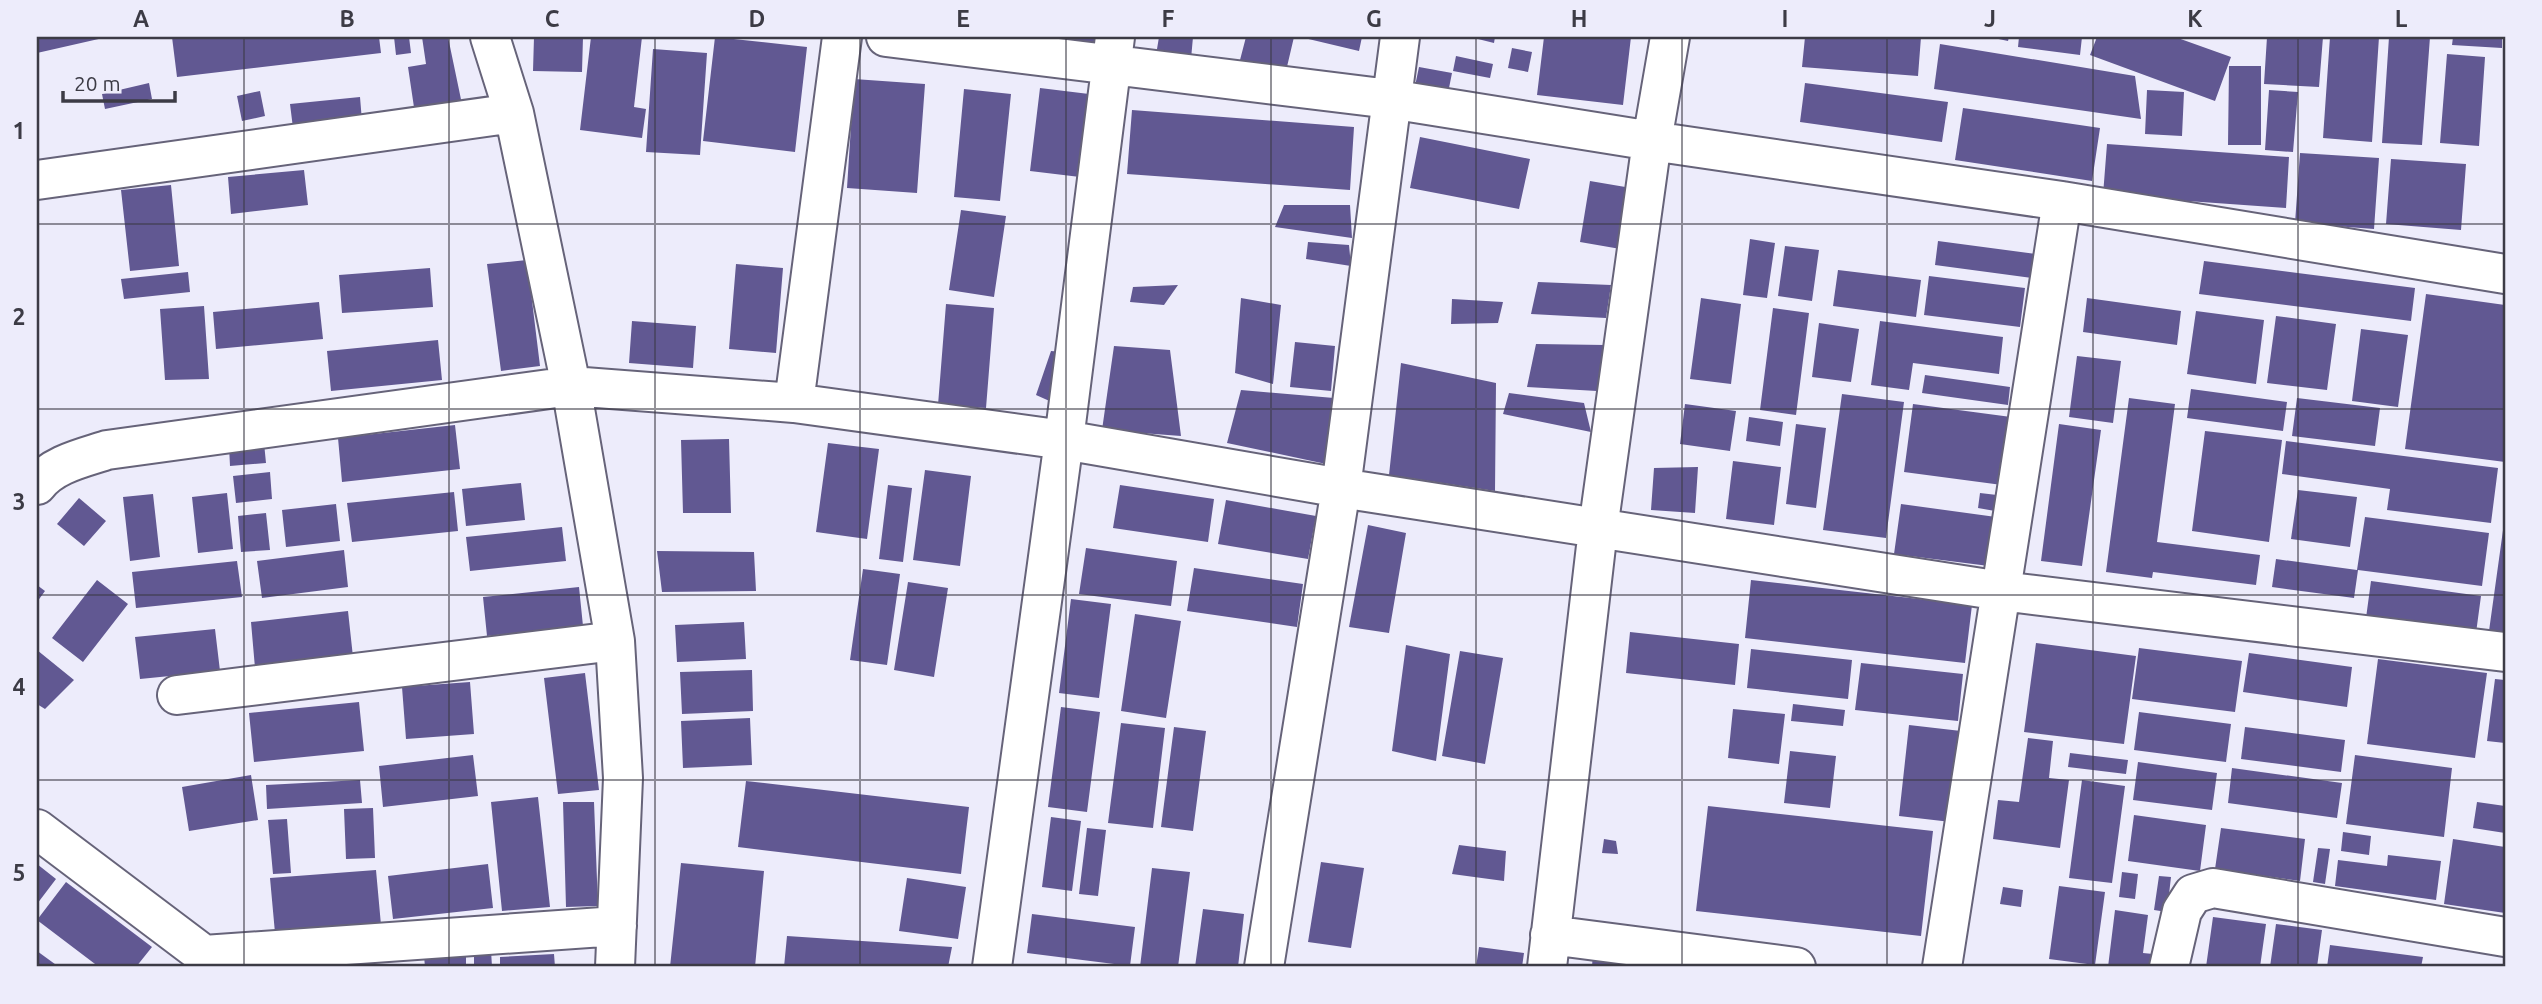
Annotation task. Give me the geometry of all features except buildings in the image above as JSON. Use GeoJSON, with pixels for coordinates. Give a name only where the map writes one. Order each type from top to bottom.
{"type":"FeatureCollection","features":[{"type":"Feature","properties":{"kind":"street"},"geometry":{"type":"LineString","coordinates":[[490,37],[514,113],[571,386],[615,641],[623,778],[615,967]]}},
{"type":"Feature","properties":{"kind":"street"},"geometry":{"type":"LineString","coordinates":[[794,403],[842,37]]}},
{"type":"Feature","properties":{"kind":"street"},"geometry":{"type":"LineString","coordinates":[[886,37],[1113,51],[1652,141],[2505,269]]}},
{"type":"Feature","properties":{"kind":"street"},"geometry":{"type":"LineString","coordinates":[[1264,967],[1340,488],[1400,37]]}},
{"type":"Feature","properties":{"kind":"street"},"geometry":{"type":"LineString","coordinates":[[1670,37],[1652,141],[1598,529],[1548,951],[1796,967]]}},
{"type":"Feature","properties":{"kind":"street"},"geometry":{"type":"LineString","coordinates":[[992,967],[1064,440],[1113,51]]}},
{"type":"Feature","properties":{"kind":"street"},"geometry":{"type":"LineString","coordinates":[[37,180],[514,113]]}},
{"type":"Feature","properties":{"kind":"street"},"geometry":{"type":"LineString","coordinates":[[1942,967],[2062,201]]}},
{"type":"Feature","properties":{"kind":"street"},"geometry":{"type":"LineString","coordinates":[[39,478],[71,461],[107,450],[571,386],[794,403],[1064,440],[1340,488],[2001,591],[2505,652]]}},
{"type":"Feature","properties":{"kind":"street"},"geometry":{"type":"LineString","coordinates":[[177,695],[615,641]]}},
{"type":"Feature","properties":{"kind":"street"},"geometry":{"type":"LineString","coordinates":[[37,829],[212,961],[617,926]]}},
{"type":"Feature","properties":{"kind":"street"},"geometry":{"type":"LineString","coordinates":[[2169,967],[2182,911],[2193,894],[2213,888],[2505,937]]}}]}
